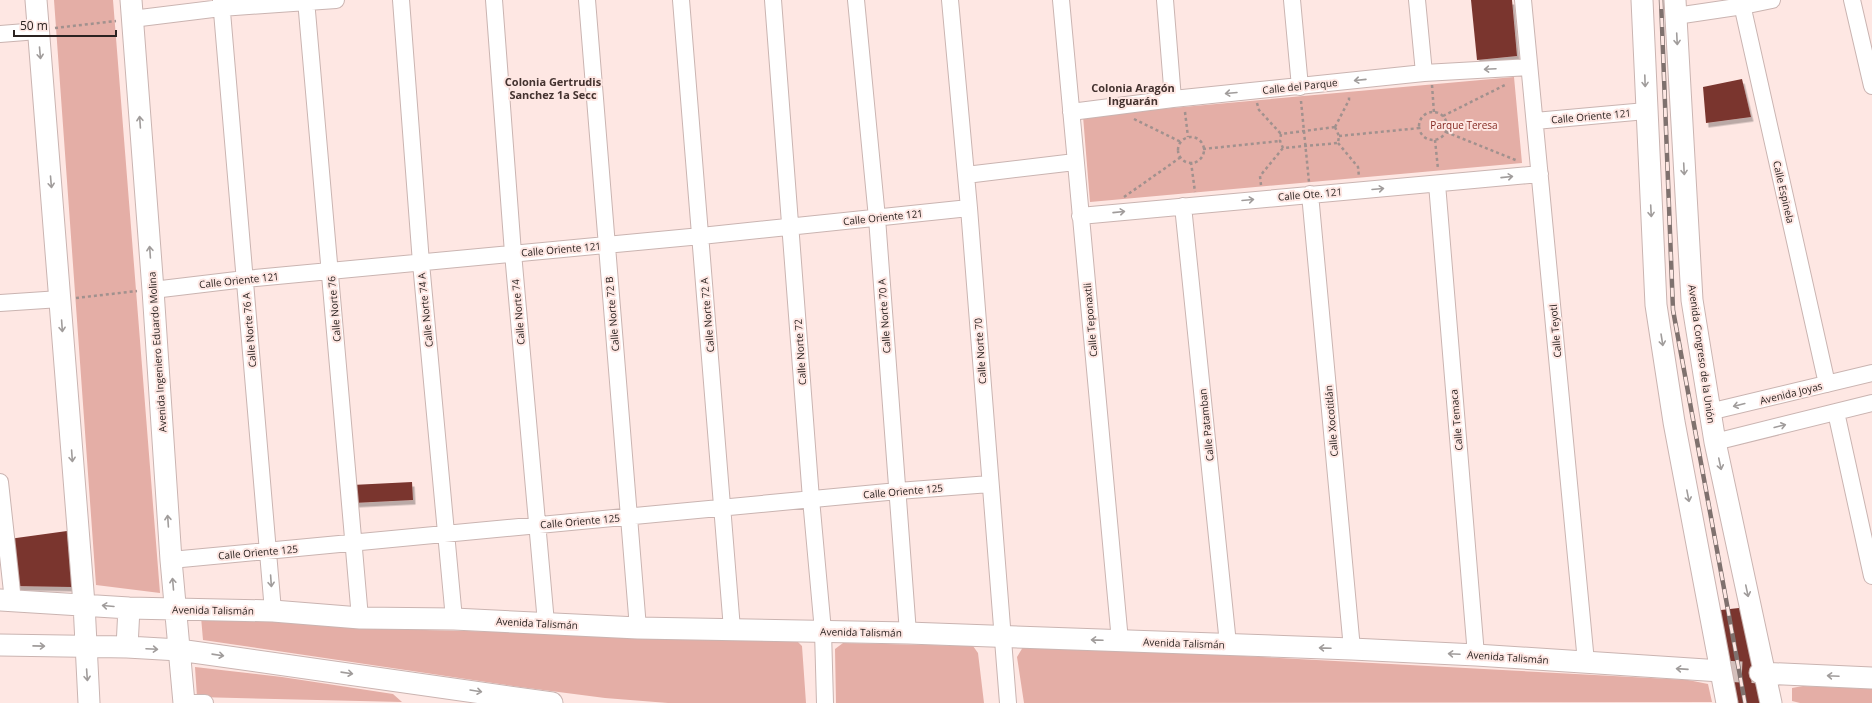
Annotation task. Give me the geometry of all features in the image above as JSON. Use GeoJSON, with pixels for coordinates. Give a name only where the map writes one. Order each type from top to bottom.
{"type":"FeatureCollection","features":[{"type":"Feature","properties":{"kind":"main road"},"geometry":{"type":"LineString","coordinates":[[36,0],[84,604],[89,703]]}},
{"type":"Feature","properties":{"kind":"main road"},"geometry":{"type":"LineString","coordinates":[[1642,0],[1656,305],[1674,422],[1727,703]]}},
{"type":"Feature","properties":{"kind":"main road","name":"Avenida Congreso de la Unión"},"geometry":{"type":"LineString","coordinates":[[1675,8],[1692,300],[1709,412],[1762,673],[1771,703]]}},
{"type":"Feature","properties":{"kind":"main road","name":"Avenida Ingeniero Eduardo Molina"},"geometry":{"type":"LineString","coordinates":[[131,9],[153,290],[171,560],[184,703]]}},
{"type":"Feature","properties":{"kind":"main road","name":"Avenida Talismán"},"geometry":{"type":"LineString","coordinates":[[6,600],[129,608],[273,611],[360,618],[454,619],[638,628],[908,633],[1352,649],[1476,655],[1721,671]]}},
{"type":"Feature","properties":{"kind":"main road"},"geometry":{"type":"LineString","coordinates":[[127,647],[129,608]]}},
{"type":"Feature","properties":{"kind":"main road"},"geometry":{"type":"LineString","coordinates":[[0,645],[127,647],[179,650],[552,703]]}},
{"type":"Feature","properties":{"kind":"main road"},"geometry":{"type":"LineString","coordinates":[[1762,673],[1872,678]]}},
{"type":"Feature","properties":{"kind":"street"},"geometry":{"type":"LineString","coordinates":[[131,9],[336,0]]}},
{"type":"Feature","properties":{"kind":"street","name":"Calle Norte 74 A"},"geometry":{"type":"LineString","coordinates":[[401,0],[421,263],[454,619]]}},
{"type":"Feature","properties":{"kind":"street","name":"Calle Norte 74"},"geometry":{"type":"LineString","coordinates":[[494,0],[513,253],[546,623]]}},
{"type":"Feature","properties":{"kind":"street","name":"Calle Norte 72 B"},"geometry":{"type":"LineString","coordinates":[[587,0],[638,628]]}},
{"type":"Feature","properties":{"kind":"street","name":"Calle Norte 72 A"},"geometry":{"type":"LineString","coordinates":[[681,0],[732,630]]}},
{"type":"Feature","properties":{"kind":"street","name":"Calle Norte 72"},"geometry":{"type":"LineString","coordinates":[[773,0],[811,499],[823,631],[825,703]]}},
{"type":"Feature","properties":{"kind":"street","name":"Calle Norte 70 A"},"geometry":{"type":"LineString","coordinates":[[856,0],[877,218],[908,633]]}},
{"type":"Feature","properties":{"kind":"street","name":"Calle Norte 70"},"geometry":{"type":"LineString","coordinates":[[950,0],[969,208],[1008,703]]}},
{"type":"Feature","properties":{"kind":"street","name":"Calle Teponaxtli"},"geometry":{"type":"LineString","coordinates":[[1060,0],[1120,641]]}},
{"type":"Feature","properties":{"kind":"street"},"geometry":{"type":"LineString","coordinates":[[1165,0],[1179,102]]}},
{"type":"Feature","properties":{"kind":"street"},"geometry":{"type":"LineString","coordinates":[[1292,0],[1300,87]]}},
{"type":"Feature","properties":{"kind":"street"},"geometry":{"type":"LineString","coordinates":[[1418,0],[1428,78]]}},
{"type":"Feature","properties":{"kind":"street","name":"Calle Teyotl"},"geometry":{"type":"LineString","coordinates":[[1523,0],[1586,662]]}},
{"type":"Feature","properties":{"kind":"street"},"geometry":{"type":"LineString","coordinates":[[1675,8],[1772,0]]}},
{"type":"Feature","properties":{"kind":"street"},"geometry":{"type":"LineString","coordinates":[[1852,0],[1872,86]]}},
{"type":"Feature","properties":{"kind":"street","name":"Calle Norte 76"},"geometry":{"type":"LineString","coordinates":[[306,1],[331,272],[360,618]]}},
{"type":"Feature","properties":{"kind":"street","name":"Calle Espinela"},"geometry":{"type":"LineString","coordinates":[[1742,3],[1827,384]]}},
{"type":"Feature","properties":{"kind":"street","name":"Calle Norte 76 A"},"geometry":{"type":"LineString","coordinates":[[221,4],[273,611]]}},
{"type":"Feature","properties":{"kind":"street"},"geometry":{"type":"LineString","coordinates":[[0,34],[38,31]]}},
{"type":"Feature","properties":{"kind":"street","name":"Calle del Parque"},"geometry":{"type":"LineString","coordinates":[[1071,112],[1179,102],[1300,87],[1428,78],[1529,67]]}},
{"type":"Feature","properties":{"kind":"street","name":"Calle Oriente 121"},"geometry":{"type":"LineString","coordinates":[[1535,121],[1646,111]]}},
{"type":"Feature","properties":{"kind":"street"},"geometry":{"type":"LineString","coordinates":[[966,175],[1075,162]]}},
{"type":"Feature","properties":{"kind":"street","name":"Calle Ote. 121"},"geometry":{"type":"LineString","coordinates":[[1080,216],[1189,201],[1310,194],[1438,179],[1540,174]]}},
{"type":"Feature","properties":{"kind":"street","name":"Calle Temaca"},"geometry":{"type":"LineString","coordinates":[[1438,179],[1476,655]]}},
{"type":"Feature","properties":{"kind":"street","name":"Calle Xocotitlán"},"geometry":{"type":"LineString","coordinates":[[1310,194],[1352,649]]}},
{"type":"Feature","properties":{"kind":"street","name":"Calle Patamban"},"geometry":{"type":"LineString","coordinates":[[1189,201],[1228,644]]}},
{"type":"Feature","properties":{"kind":"street","name":"Calle Oriente 121"},"geometry":{"type":"LineString","coordinates":[[153,290],[245,279],[700,236],[969,208]]}},
{"type":"Feature","properties":{"kind":"street"},"geometry":{"type":"LineString","coordinates":[[0,303],[60,299]]}},
{"type":"Feature","properties":{"kind":"street","name":"Avenida Joyas"},"geometry":{"type":"LineString","coordinates":[[1709,412],[1872,373]]}},
{"type":"Feature","properties":{"kind":"street"},"geometry":{"type":"LineString","coordinates":[[1715,442],[1872,403]]}},
{"type":"Feature","properties":{"kind":"street"},"geometry":{"type":"LineString","coordinates":[[1836,412],[1872,576]]}},
{"type":"Feature","properties":{"kind":"street"},"geometry":{"type":"LineString","coordinates":[[0,482],[6,600]]}},
{"type":"Feature","properties":{"kind":"street","name":"Calle Oriente 125"},"geometry":{"type":"LineString","coordinates":[[171,560],[811,499],[990,484]]}},
{"type":"Feature","properties":{"kind":"street"},"geometry":{"type":"LineString","coordinates":[[184,703],[205,703]]}},
{"type":"Feature","properties":{"kind":"path"},"geometry":{"type":"LineString","coordinates":[[38,31],[131,9]]}},
{"type":"Feature","properties":{"kind":"path"},"geometry":{"type":"LineString","coordinates":[[1428,78],[1434,113]]}},
{"type":"Feature","properties":{"kind":"path"},"geometry":{"type":"LineString","coordinates":[[1443,116],[1511,82]]}},
{"type":"Feature","properties":{"kind":"path"},"geometry":{"type":"LineString","coordinates":[[1300,87],[1310,194]]}},
{"type":"Feature","properties":{"kind":"path"},"geometry":{"type":"LineString","coordinates":[[1335,127],[1349,100],[1348,91]]}},
{"type":"Feature","properties":{"kind":"path"},"geometry":{"type":"LineString","coordinates":[[1256,99],[1259,110],[1281,134]]}},
{"type":"Feature","properties":{"kind":"path"},"geometry":{"type":"LineString","coordinates":[[1179,102],[1188,137]]}},
{"type":"Feature","properties":{"kind":"path"},"geometry":{"type":"LineString","coordinates":[[1429,113],[1443,116],[1447,124],[1446,132],[1443,136],[1436,140],[1424,136],[1420,128],[1422,119],[1429,113]]}},
{"type":"Feature","properties":{"kind":"path"},"geometry":{"type":"LineString","coordinates":[[1132,118],[1181,142]]}},
{"type":"Feature","properties":{"kind":"path"},"geometry":{"type":"LineString","coordinates":[[1281,134],[1335,127]]}},
{"type":"Feature","properties":{"kind":"path"},"geometry":{"type":"LineString","coordinates":[[1335,127],[1339,136],[1338,143],[1358,167],[1360,182]]}},
{"type":"Feature","properties":{"kind":"path"},"geometry":{"type":"LineString","coordinates":[[1339,136],[1420,128]]}},
{"type":"Feature","properties":{"kind":"path"},"geometry":{"type":"LineString","coordinates":[[1446,132],[1524,164]]}},
{"type":"Feature","properties":{"kind":"path"},"geometry":{"type":"LineString","coordinates":[[1281,134],[1280,140],[1283,148]]}},
{"type":"Feature","properties":{"kind":"path"},"geometry":{"type":"LineString","coordinates":[[1188,137],[1197,138],[1203,149],[1201,157],[1191,162],[1180,157],[1178,150],[1181,142],[1188,137]]}},
{"type":"Feature","properties":{"kind":"path"},"geometry":{"type":"LineString","coordinates":[[1203,149],[1280,140]]}},
{"type":"Feature","properties":{"kind":"path"},"geometry":{"type":"LineString","coordinates":[[1436,140],[1438,179]]}},
{"type":"Feature","properties":{"kind":"path"},"geometry":{"type":"LineString","coordinates":[[1262,190],[1260,176],[1283,148],[1338,143]]}},
{"type":"Feature","properties":{"kind":"path"},"geometry":{"type":"LineString","coordinates":[[1122,198],[1180,157]]}},
{"type":"Feature","properties":{"kind":"path"},"geometry":{"type":"LineString","coordinates":[[1189,201],[1191,162]]}},
{"type":"Feature","properties":{"kind":"path"},"geometry":{"type":"LineString","coordinates":[[60,299],[153,290]]}},
{"type":"Feature","properties":{"kind":"green space"},"geometry":{"type":"Polygon","coordinates":[[[54,0],[113,0],[160,593],[96,585],[54,0]]]}},
{"type":"Feature","properties":{"kind":"green space","name":"Parque Teresa"},"geometry":{"type":"Polygon","coordinates":[[[1514,77],[1522,163],[1090,202],[1083,116],[1514,77]]]}},
{"type":"Feature","properties":{"kind":"green space"},"geometry":{"type":"Polygon","coordinates":[[[201,617],[382,629],[795,639],[802,646],[806,703],[668,703],[605,698],[520,687],[203,640],[201,617]]]}},
{"type":"Feature","properties":{"kind":"green space"},"geometry":{"type":"Polygon","coordinates":[[[843,643],[973,646],[978,653],[984,703],[836,703],[835,649],[843,643]]]}},
{"type":"Feature","properties":{"kind":"green space"},"geometry":{"type":"Polygon","coordinates":[[[1038,645],[1688,680],[1708,684],[1712,702],[1024,703],[1017,657],[1023,647],[1038,645]]]}},
{"type":"Feature","properties":{"kind":"green space"},"geometry":{"type":"Polygon","coordinates":[[[195,667],[282,677],[393,694],[402,702],[197,697],[195,667]]]}},
{"type":"Feature","properties":{"kind":"green space"},"geometry":{"type":"Polygon","coordinates":[[[1803,686],[1872,689],[1872,703],[1800,703],[1792,701],[1792,688],[1803,686]]]}},
{"type":"Feature","properties":{"kind":"building"},"geometry":{"type":"Polygon","coordinates":[[[1471,0],[1512,0],[1517,56],[1477,60],[1471,0]]]}},
{"type":"Feature","properties":{"kind":"building"},"geometry":{"type":"Polygon","coordinates":[[[1742,79],[1751,117],[1706,123],[1703,87],[1742,79]]]}},
{"type":"Feature","properties":{"kind":"building"},"geometry":{"type":"Polygon","coordinates":[[[412,482],[413,500],[353,503],[352,485],[412,482]]]}},
{"type":"Feature","properties":{"kind":"building"},"geometry":{"type":"Polygon","coordinates":[[[67,531],[72,587],[14,586],[9,539],[67,531]]]}},
{"type":"Feature","properties":{"kind":"building"},"geometry":{"type":"Polygon","coordinates":[[[1739,608],[1752,635],[1766,703],[1732,703],[1720,641],[1721,610],[1739,608]]]}},
{"type":"Feature","properties":{"kind":"tunnel"},"geometry":{"type":"LineString","coordinates":[[1721,671],[1760,673]]}},
{"type":"Feature","properties":{"kind":"railway"},"geometry":{"type":"LineString","coordinates":[[1661,0],[1673,310],[1745,703]]}},
{"type":"Feature","properties":{"kind":"district","name":"Colonia Gertrudis Sanchez 1a Secc"},"geometry":{"type":"Point","coordinates":[553,88]}},
{"type":"Feature","properties":{"kind":"district","name":"Colonia Aragón Inguarán"},"geometry":{"type":"Point","coordinates":[1133,94]}}]}
